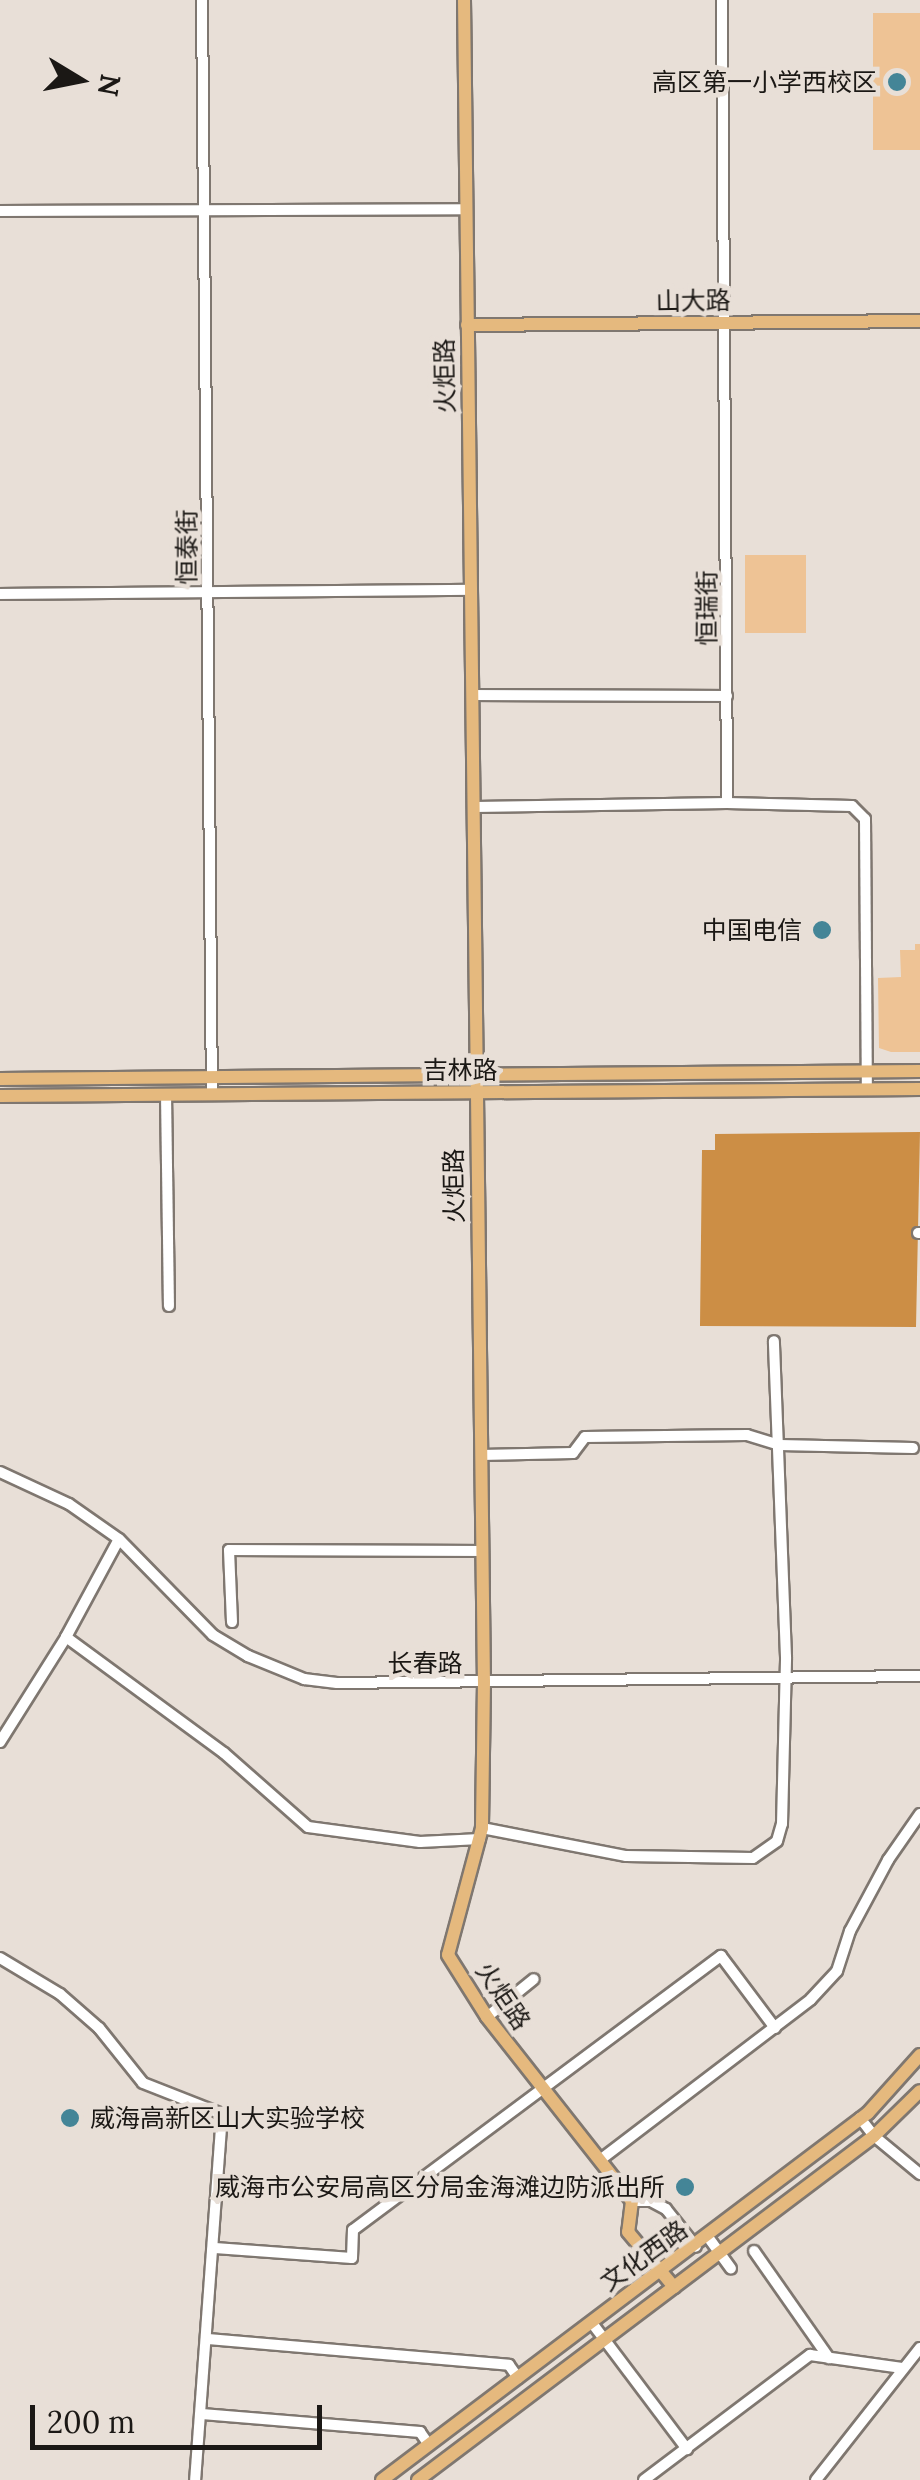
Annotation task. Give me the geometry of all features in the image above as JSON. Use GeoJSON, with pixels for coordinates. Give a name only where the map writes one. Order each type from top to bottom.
{"type":"FeatureCollection","features":[{"type":"Feature","properties":{"kind":"main road","name":"火炬路"},"geometry":{"type":"LineString","coordinates":[[464,0],[484,1682],[481,1834],[448,1956],[486,2017],[632,2201],[628,2232],[674,2287]]}},
{"type":"Feature","properties":{"kind":"main road","name":"山大路"},"geometry":{"type":"LineString","coordinates":[[467,325],[920,321]]}},
{"type":"Feature","properties":{"kind":"main road","name":"吉林路"},"geometry":{"type":"LineString","coordinates":[[0,1079],[920,1072]]}},
{"type":"Feature","properties":{"kind":"main road","name":"吉林路"},"geometry":{"type":"LineString","coordinates":[[0,1096],[920,1089]]}},
{"type":"Feature","properties":{"kind":"main road","name":"文化西路"},"geometry":{"type":"LineString","coordinates":[[382,2480],[708,2237],[860,2118],[920,2055]]}},
{"type":"Feature","properties":{"kind":"main road","name":"文化西路"},"geometry":{"type":"LineString","coordinates":[[418,2480],[874,2136],[920,2091]]}},
{"type":"Feature","properties":{"kind":"street","name":"恒泰街"},"geometry":{"type":"LineString","coordinates":[[202,0],[212,1094]]}},
{"type":"Feature","properties":{"kind":"street","name":"恒瑞街"},"geometry":{"type":"LineString","coordinates":[[722,0],[727,803]]}},
{"type":"Feature","properties":{"kind":"street"},"geometry":{"type":"LineString","coordinates":[[0,211],[464,209]]}},
{"type":"Feature","properties":{"kind":"street"},"geometry":{"type":"LineString","coordinates":[[0,594],[207,589],[472,590]]}},
{"type":"Feature","properties":{"kind":"street"},"geometry":{"type":"LineString","coordinates":[[474,695],[726,696]]}},
{"type":"Feature","properties":{"kind":"street"},"geometry":{"type":"LineString","coordinates":[[475,807],[727,803],[852,806],[865,819],[867,1088]]}},
{"type":"Feature","properties":{"kind":"street"},"geometry":{"type":"LineString","coordinates":[[166,1094],[169,1306]]}},
{"type":"Feature","properties":{"kind":"street"},"geometry":{"type":"LineString","coordinates":[[66,1638],[242,1767],[308,1827],[420,1842],[481,1834],[626,1856],[753,1858],[764,1854],[777,1840],[782,1824],[780,1444],[774,1341]]}},
{"type":"Feature","properties":{"kind":"street"},"geometry":{"type":"LineString","coordinates":[[481,1455],[573,1454],[585,1437],[747,1435],[780,1444],[912,1448]]}},
{"type":"Feature","properties":{"kind":"street","name":"长春路"},"geometry":{"type":"LineString","coordinates":[[0,1472],[68,1504],[119,1539],[213,1634],[274,1669],[338,1683],[920,1676]]}},
{"type":"Feature","properties":{"kind":"street"},"geometry":{"type":"LineString","coordinates":[[0,1742],[66,1638],[119,1539]]}},
{"type":"Feature","properties":{"kind":"street"},"geometry":{"type":"LineString","coordinates":[[232,1622],[229,1550],[483,1551]]}},
{"type":"Feature","properties":{"kind":"street"},"geometry":{"type":"LineString","coordinates":[[600,2160],[775,2028],[837,1971],[850,1931],[888,1860],[920,1814]]}},
{"type":"Feature","properties":{"kind":"street"},"geometry":{"type":"LineString","coordinates":[[214,2248],[352,2258],[353,2230],[722,1956],[775,2028]]}},
{"type":"Feature","properties":{"kind":"street"},"geometry":{"type":"LineString","coordinates":[[0,1958],[60,1994],[99,2028],[143,2083],[222,2114],[195,2480]]}},
{"type":"Feature","properties":{"kind":"street"},"geometry":{"type":"LineString","coordinates":[[486,2017],[534,1979]]}},
{"type":"Feature","properties":{"kind":"street"},"geometry":{"type":"LineString","coordinates":[[860,2118],[874,2136],[920,2174]]}},
{"type":"Feature","properties":{"kind":"street"},"geometry":{"type":"LineString","coordinates":[[632,2201],[651,2201],[666,2209],[696,2246]]}},
{"type":"Feature","properties":{"kind":"street"},"geometry":{"type":"LineString","coordinates":[[708,2237],[731,2269]]}},
{"type":"Feature","properties":{"kind":"street"},"geometry":{"type":"LineString","coordinates":[[754,2252],[829,2358]]}},
{"type":"Feature","properties":{"kind":"street"},"geometry":{"type":"LineString","coordinates":[[592,2323],[687,2449]]}},
{"type":"Feature","properties":{"kind":"street"},"geometry":{"type":"LineString","coordinates":[[208,2339],[509,2365],[518,2378]]}},
{"type":"Feature","properties":{"kind":"street"},"geometry":{"type":"LineString","coordinates":[[816,2480],[920,2348]]}},
{"type":"Feature","properties":{"kind":"street"},"geometry":{"type":"LineString","coordinates":[[644,2480],[810,2356],[902,2368]]}},
{"type":"Feature","properties":{"kind":"street"},"geometry":{"type":"LineString","coordinates":[[202,2414],[420,2432],[429,2445]]}},
{"type":"Feature","properties":{"kind":"shaded area","name":"高区第一小学西校区"},"geometry":{"type":"Polygon","coordinates":[[[873,13],[920,13],[920,150],[873,150],[873,13]]]}},
{"type":"Feature","properties":{"kind":"shaded area"},"geometry":{"type":"Polygon","coordinates":[[[745,555],[806,555],[806,633],[745,633],[745,555]]]}},
{"type":"Feature","properties":{"kind":"shaded area"},"geometry":{"type":"Polygon","coordinates":[[[915,944],[920,944],[920,1052],[891,1052],[879,1048],[878,978],[901,977],[900,950],[915,950],[915,944]]]}},
{"type":"Feature","properties":{"kind":"shaded area"},"geometry":{"type":"Polygon","coordinates":[[[920,1132],[916,1327],[700,1326],[702,1150],[715,1150],[715,1134],[920,1132]]]}},
{"type":"Feature","properties":{"kind":"place","name":"高区第一小学西校区"},"geometry":{"type":"Point","coordinates":[897,82]}},
{"type":"Feature","properties":{"kind":"place","name":"中国电信"},"geometry":{"type":"Point","coordinates":[822,930]}},
{"type":"Feature","properties":{"kind":"place","name":"威海高新区山大实验学校"},"geometry":{"type":"Point","coordinates":[70,2118]}},
{"type":"Feature","properties":{"kind":"place","name":"威海市公安局高区分局金海滩边防派出所"},"geometry":{"type":"Point","coordinates":[685,2187]}}]}
